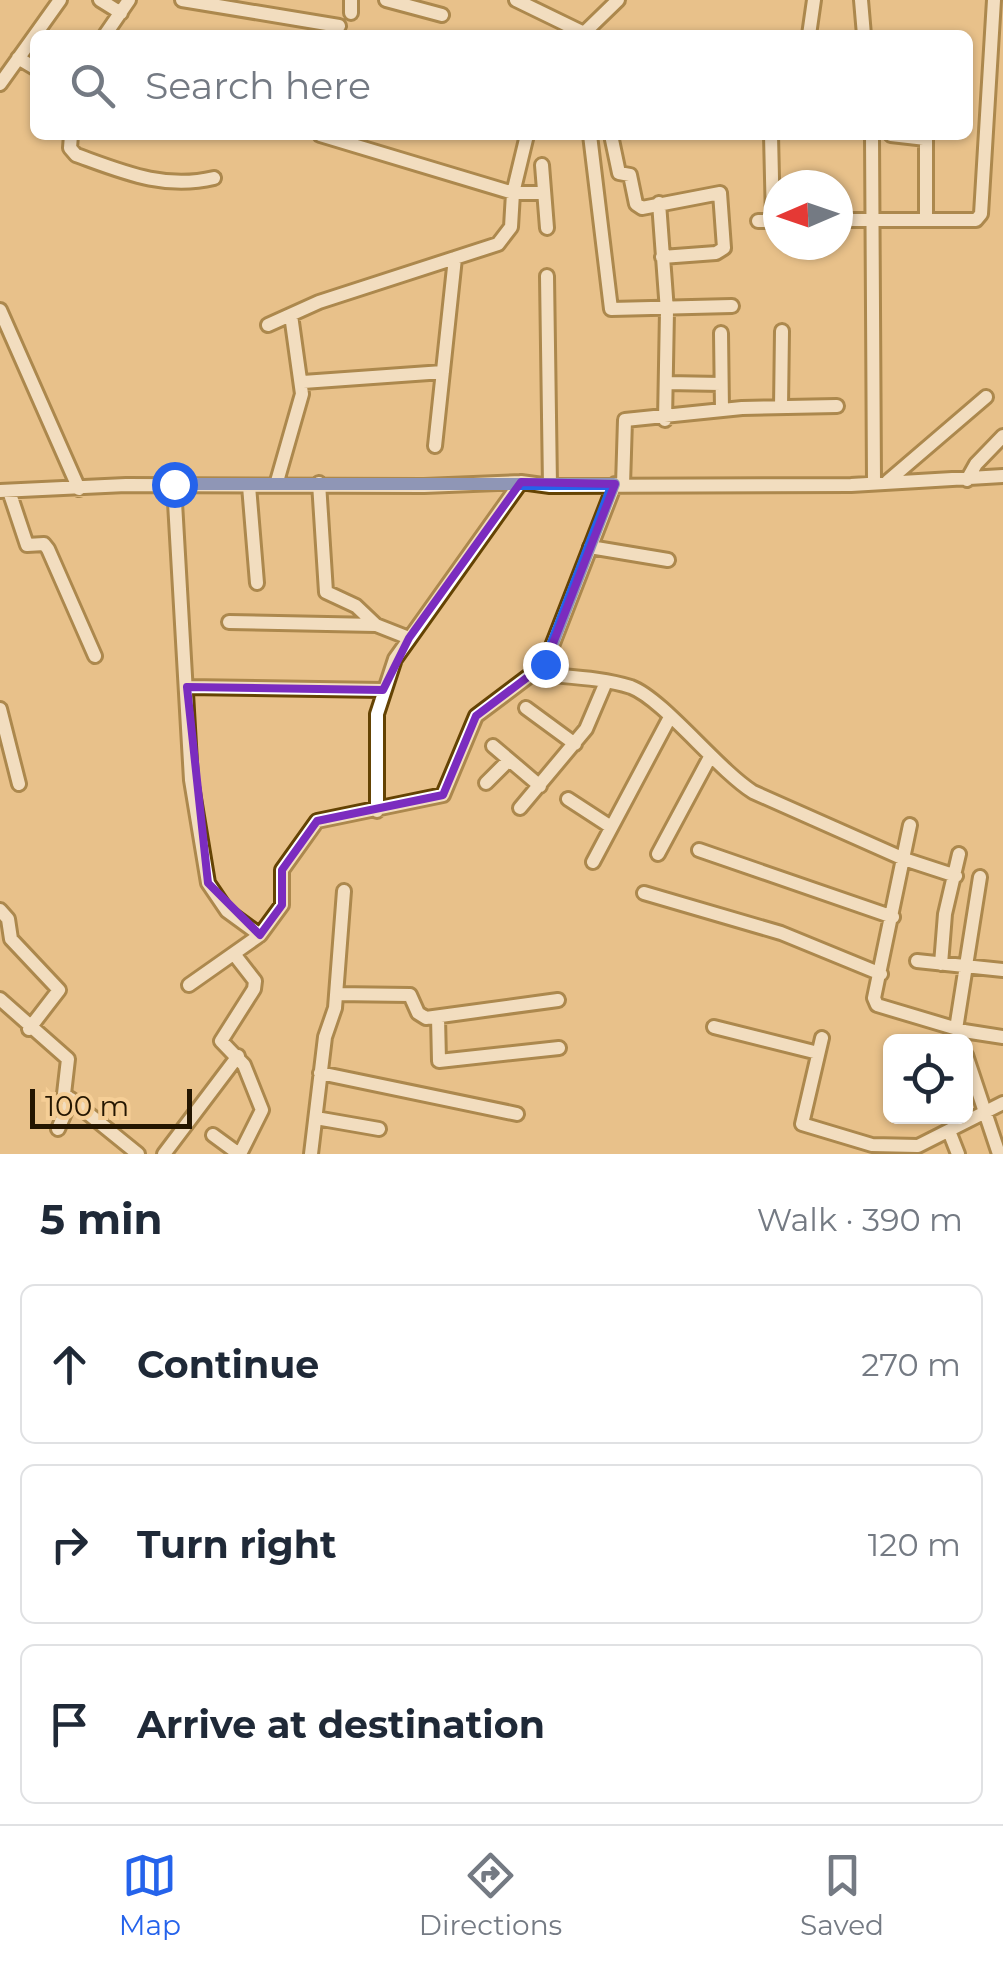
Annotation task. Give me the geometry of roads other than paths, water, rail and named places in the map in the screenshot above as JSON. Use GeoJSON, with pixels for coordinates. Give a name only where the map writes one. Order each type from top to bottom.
{"type":"FeatureCollection","features":[{"type":"Feature","properties":{"kind":"street"},"geometry":{"type":"LineString","coordinates":[[38,30],[60,0]]}},
{"type":"Feature","properties":{"kind":"street"},"geometry":{"type":"LineString","coordinates":[[100,0],[121,13]]}},
{"type":"Feature","properties":{"kind":"street"},"geometry":{"type":"LineString","coordinates":[[109,30],[129,0]]}},
{"type":"Feature","properties":{"kind":"street"},"geometry":{"type":"LineString","coordinates":[[182,0],[339,26]]}},
{"type":"Feature","properties":{"kind":"street"},"geometry":{"type":"LineString","coordinates":[[386,0],[442,14]]}},
{"type":"Feature","properties":{"kind":"street"},"geometry":{"type":"LineString","coordinates":[[516,0],[578,30]]}},
{"type":"Feature","properties":{"kind":"street"},"geometry":{"type":"LineString","coordinates":[[590,30],[618,0]]}},
{"type":"Feature","properties":{"kind":"street"},"geometry":{"type":"LineString","coordinates":[[810,30],[814,0]]}},
{"type":"Feature","properties":{"kind":"street"},"geometry":{"type":"LineString","coordinates":[[861,0],[864,30]]}},
{"type":"Feature","properties":{"kind":"street"},"geometry":{"type":"LineString","coordinates":[[853,220],[976,220],[980,214],[994,0]]}},
{"type":"Feature","properties":{"kind":"street"},"geometry":{"type":"LineString","coordinates":[[0,84],[30,41]]}},
{"type":"Feature","properties":{"kind":"street"},"geometry":{"type":"LineString","coordinates":[[18,58],[30,65]]}},
{"type":"Feature","properties":{"kind":"street"},"geometry":{"type":"LineString","coordinates":[[71,140],[70,148],[76,154],[140,178],[180,184],[214,178]]}},
{"type":"Feature","properties":{"kind":"street"},"geometry":{"type":"LineString","coordinates":[[337,140],[513,193],[544,192]]}},
{"type":"Feature","properties":{"kind":"street"},"geometry":{"type":"LineString","coordinates":[[268,325],[507,238],[525,140]]}},
{"type":"Feature","properties":{"kind":"street"},"geometry":{"type":"LineString","coordinates":[[591,140],[611,309],[667,311],[732,306]]}},
{"type":"Feature","properties":{"kind":"street"},"geometry":{"type":"LineString","coordinates":[[612,140],[619,172],[630,175],[636,204],[642,208],[720,193],[726,238],[721,252],[662,257]]}},
{"type":"Feature","properties":{"kind":"street"},"geometry":{"type":"LineString","coordinates":[[770,140],[772,170]]}},
{"type":"Feature","properties":{"kind":"street"},"geometry":{"type":"LineString","coordinates":[[872,140],[871,220],[881,481]]}},
{"type":"Feature","properties":{"kind":"street"},"geometry":{"type":"LineString","coordinates":[[926,140],[926,220]]}},
{"type":"Feature","properties":{"kind":"street"},"geometry":{"type":"LineString","coordinates":[[542,164],[547,228]]}},
{"type":"Feature","properties":{"kind":"street"},"geometry":{"type":"LineString","coordinates":[[660,203],[667,311],[665,420]]}},
{"type":"Feature","properties":{"kind":"street"},"geometry":{"type":"LineString","coordinates":[[758,221],[763,221]]}},
{"type":"Feature","properties":{"kind":"street"},"geometry":{"type":"LineString","coordinates":[[436,446],[455,258]]}},
{"type":"Feature","properties":{"kind":"street"},"geometry":{"type":"LineString","coordinates":[[546,276],[550,486]]}},
{"type":"Feature","properties":{"kind":"street"},"geometry":{"type":"LineString","coordinates":[[0,310],[78,489]]}},
{"type":"Feature","properties":{"kind":"street"},"geometry":{"type":"LineString","coordinates":[[276,485],[302,382],[291,315]]}},
{"type":"Feature","properties":{"kind":"street"},"geometry":{"type":"LineString","coordinates":[[781,407],[782,331]]}},
{"type":"Feature","properties":{"kind":"street"},"geometry":{"type":"LineString","coordinates":[[722,333],[722,410]]}},
{"type":"Feature","properties":{"kind":"street"},"geometry":{"type":"LineString","coordinates":[[302,382],[443,372]]}},
{"type":"Feature","properties":{"kind":"street"},"geometry":{"type":"LineString","coordinates":[[667,384],[722,384]]}},
{"type":"Feature","properties":{"kind":"street"},"geometry":{"type":"LineString","coordinates":[[881,481],[986,397]]}},
{"type":"Feature","properties":{"kind":"street"},"geometry":{"type":"LineString","coordinates":[[189,984],[260,935],[282,904],[282,870],[317,821],[444,794],[476,716],[532,674],[550,654],[590,547],[619,485],[626,420],[665,420],[722,410],[837,406]]}},
{"type":"Feature","properties":{"kind":"street"},"geometry":{"type":"LineString","coordinates":[[967,480],[976,464],[1003,436]]}},
{"type":"Feature","properties":{"kind":"street"},"geometry":{"type":"LineString","coordinates":[[95,656],[48,549],[44,544],[27,545],[5,491],[174,484],[521,482],[550,486],[967,480],[1003,476]]}},
{"type":"Feature","properties":{"kind":"street"},"geometry":{"type":"LineString","coordinates":[[378,811],[376,732],[383,690],[410,638],[521,482]]}},
{"type":"Feature","properties":{"kind":"street"},"geometry":{"type":"LineString","coordinates":[[174,484],[191,780],[208,883],[227,911],[260,935]]}},
{"type":"Feature","properties":{"kind":"street"},"geometry":{"type":"LineString","coordinates":[[319,484],[326,592],[356,606],[376,625]]}},
{"type":"Feature","properties":{"kind":"street"},"geometry":{"type":"LineString","coordinates":[[249,486],[257,583]]}},
{"type":"Feature","properties":{"kind":"street"},"geometry":{"type":"LineString","coordinates":[[590,547],[668,560]]}},
{"type":"Feature","properties":{"kind":"street"},"geometry":{"type":"LineString","coordinates":[[229,622],[376,625],[410,638]]}},
{"type":"Feature","properties":{"kind":"street"},"geometry":{"type":"LineString","coordinates":[[532,674],[606,682],[640,692],[754,792],[904,859],[956,876]]}},
{"type":"Feature","properties":{"kind":"street"},"geometry":{"type":"LineString","coordinates":[[520,808],[575,744],[594,713],[606,682]]}},
{"type":"Feature","properties":{"kind":"street"},"geometry":{"type":"LineString","coordinates":[[187,688],[383,690]]}},
{"type":"Feature","properties":{"kind":"street"},"geometry":{"type":"LineString","coordinates":[[526,708],[575,744]]}},
{"type":"Feature","properties":{"kind":"street"},"geometry":{"type":"LineString","coordinates":[[0,709],[19,784]]}},
{"type":"Feature","properties":{"kind":"street"},"geometry":{"type":"LineString","coordinates":[[593,862],[669,718]]}},
{"type":"Feature","properties":{"kind":"street"},"geometry":{"type":"LineString","coordinates":[[493,746],[540,786]]}},
{"type":"Feature","properties":{"kind":"street"},"geometry":{"type":"LineString","coordinates":[[658,854],[710,757]]}},
{"type":"Feature","properties":{"kind":"street"},"geometry":{"type":"LineString","coordinates":[[486,783],[509,760]]}},
{"type":"Feature","properties":{"kind":"street"},"geometry":{"type":"LineString","coordinates":[[568,799],[610,827]]}},
{"type":"Feature","properties":{"kind":"street"},"geometry":{"type":"LineString","coordinates":[[910,825],[874,998],[877,1004],[962,1034],[980,877]]}},
{"type":"Feature","properties":{"kind":"street"},"geometry":{"type":"LineString","coordinates":[[699,850],[892,917]]}},
{"type":"Feature","properties":{"kind":"street"},"geometry":{"type":"LineString","coordinates":[[941,964],[946,914],[959,854]]}},
{"type":"Feature","properties":{"kind":"street"},"geometry":{"type":"LineString","coordinates":[[311,1154],[320,1074],[336,994],[344,891]]}},
{"type":"Feature","properties":{"kind":"street"},"geometry":{"type":"LineString","coordinates":[[644,894],[781,933],[881,974]]}},
{"type":"Feature","properties":{"kind":"street"},"geometry":{"type":"LineString","coordinates":[[0,910],[8,919],[11,939],[59,990],[29,1029]]}},
{"type":"Feature","properties":{"kind":"street"},"geometry":{"type":"LineString","coordinates":[[214,1135],[240,1154],[262,1110],[238,1056],[221,1041],[221,1034],[255,981],[234,954]]}},
{"type":"Feature","properties":{"kind":"street"},"geometry":{"type":"LineString","coordinates":[[917,961],[1003,970]]}},
{"type":"Feature","properties":{"kind":"street"},"geometry":{"type":"LineString","coordinates":[[336,994],[410,994],[421,1017],[558,1000]]}},
{"type":"Feature","properties":{"kind":"street"},"geometry":{"type":"LineString","coordinates":[[0,999],[68,1060],[62,1090],[138,1154]]}},
{"type":"Feature","properties":{"kind":"street"},"geometry":{"type":"LineString","coordinates":[[438,1017],[439,1061],[559,1048]]}},
{"type":"Feature","properties":{"kind":"street"},"geometry":{"type":"LineString","coordinates":[[714,1027],[818,1053]]}},
{"type":"Feature","properties":{"kind":"street"},"geometry":{"type":"LineString","coordinates":[[973,1035],[1002,1037],[1003,1028]]}},
{"type":"Feature","properties":{"kind":"street"},"geometry":{"type":"LineString","coordinates":[[822,1038],[800,1121],[862,1148],[918,1146],[1003,1103]]}},
{"type":"Feature","properties":{"kind":"street"},"geometry":{"type":"LineString","coordinates":[[164,1154],[238,1056]]}},
{"type":"Feature","properties":{"kind":"street"},"geometry":{"type":"LineString","coordinates":[[320,1074],[517,1114]]}},
{"type":"Feature","properties":{"kind":"street"},"geometry":{"type":"LineString","coordinates":[[973,1081],[999,1154]]}},
{"type":"Feature","properties":{"kind":"street"},"geometry":{"type":"LineString","coordinates":[[58,1129],[71,1099]]}},
{"type":"Feature","properties":{"kind":"street"},"geometry":{"type":"LineString","coordinates":[[316,1118],[379,1129]]}},
{"type":"Feature","properties":{"kind":"street"},"geometry":{"type":"LineString","coordinates":[[949,1130],[958,1154]]}}]}
